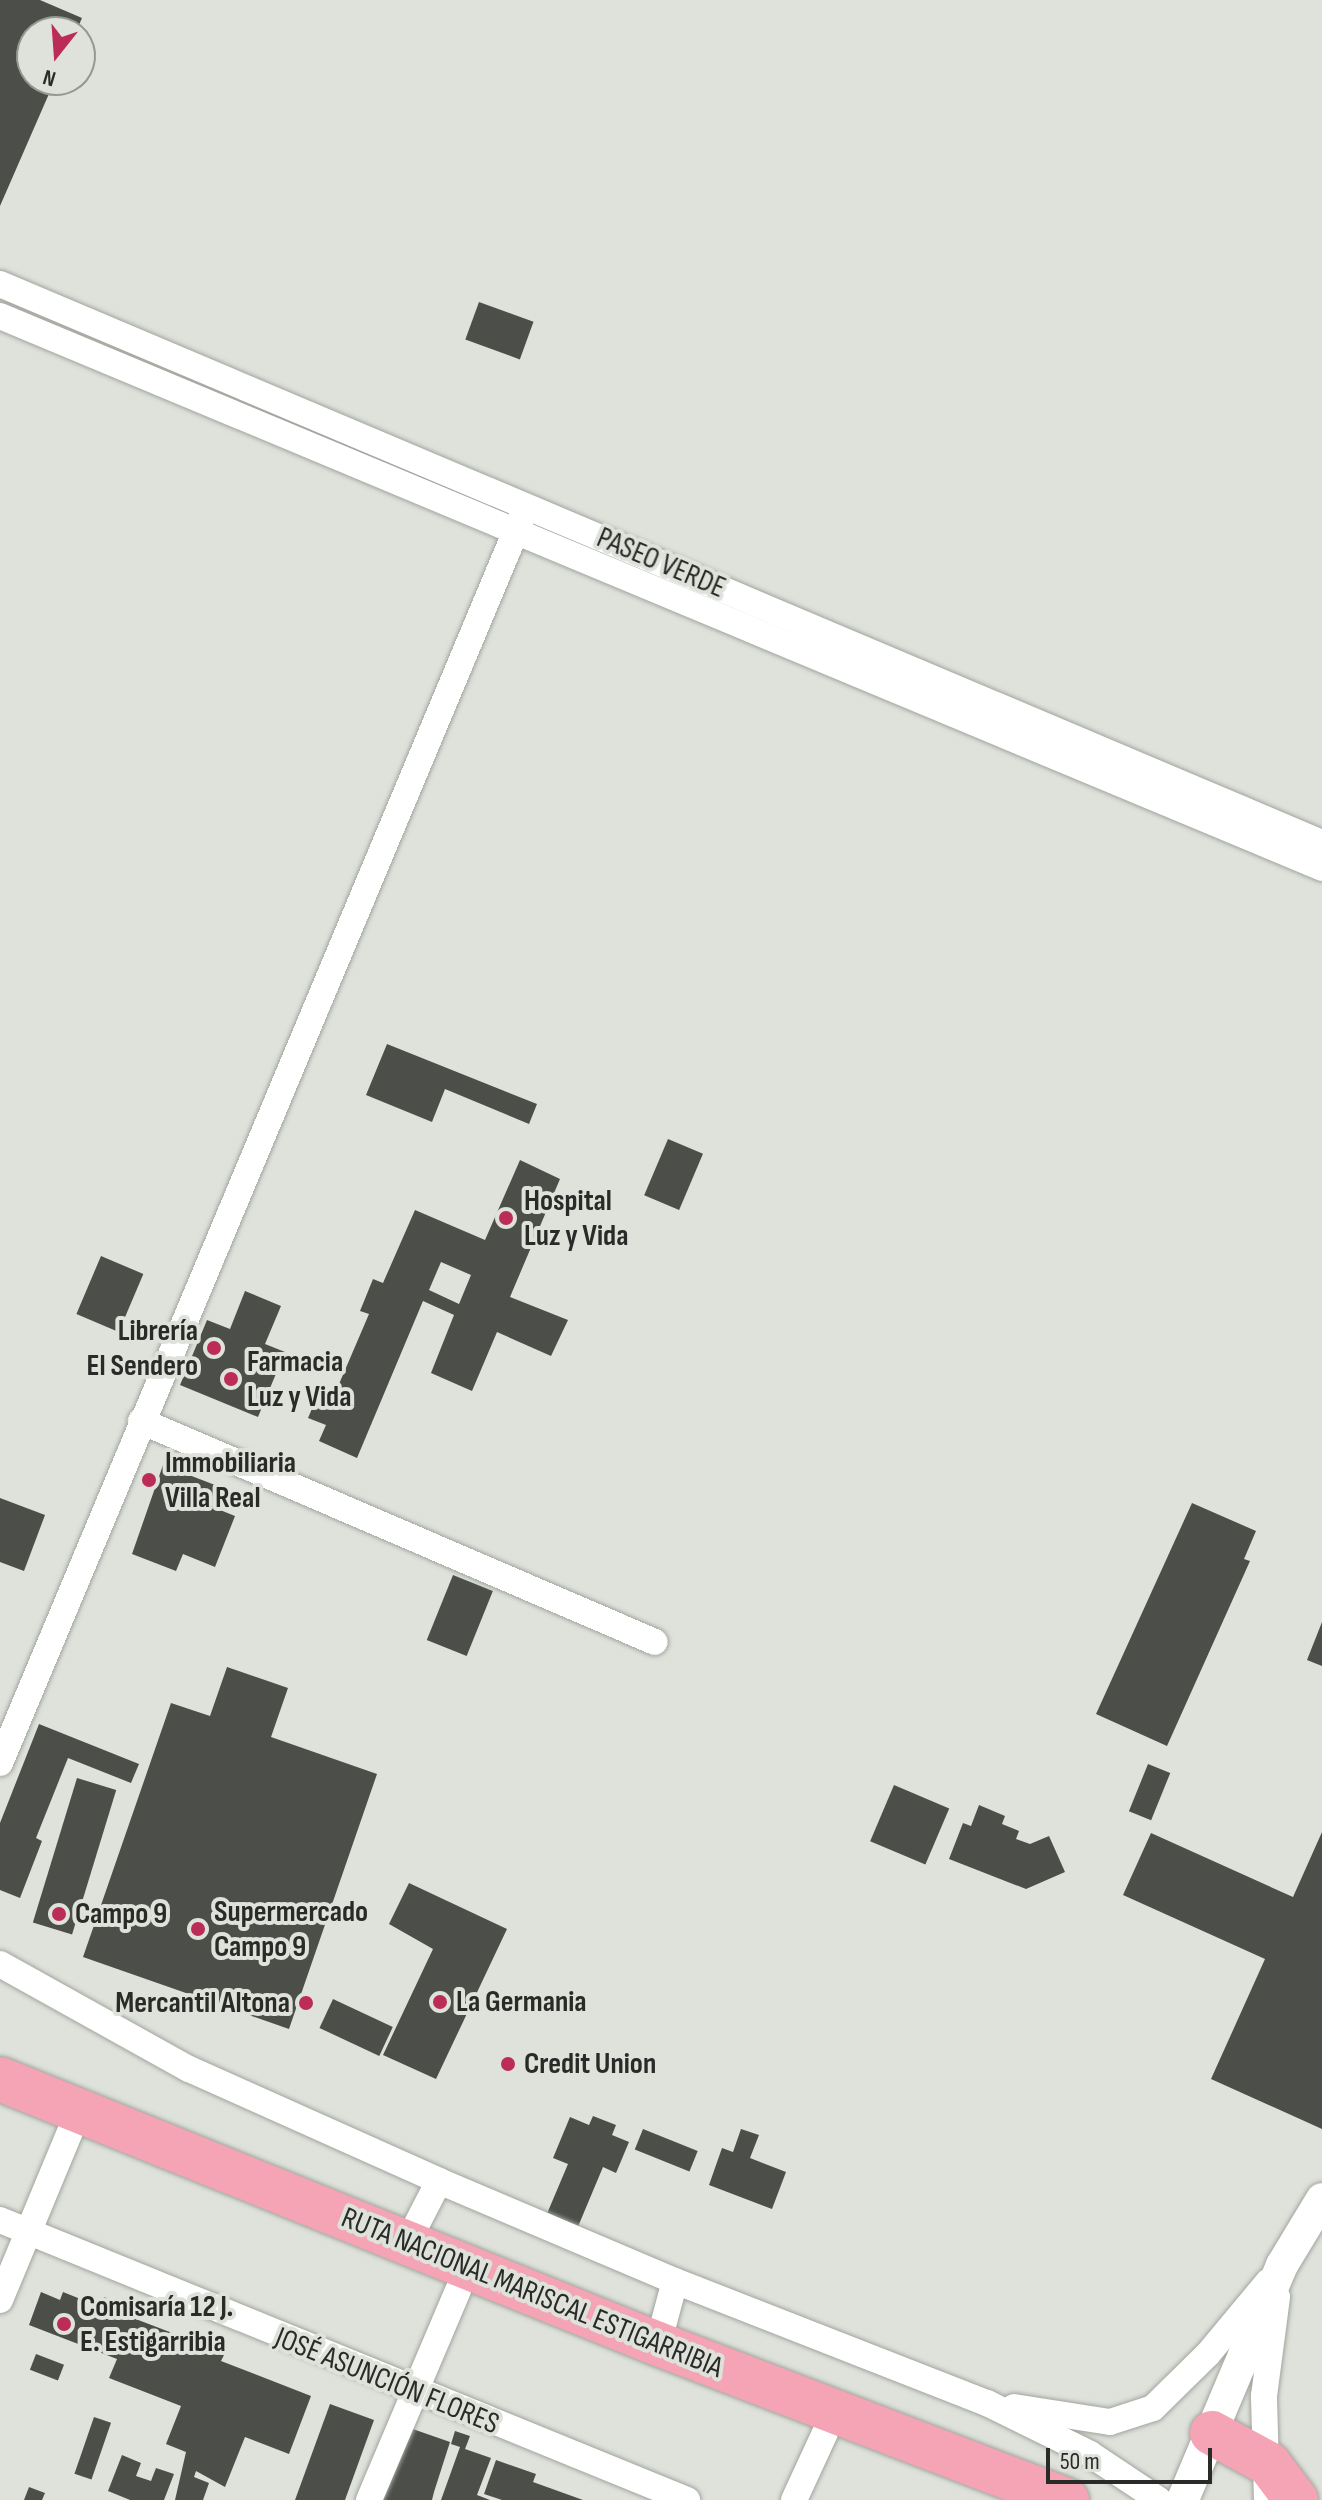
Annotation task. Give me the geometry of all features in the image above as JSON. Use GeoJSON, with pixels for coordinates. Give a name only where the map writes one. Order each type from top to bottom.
{"type":"FeatureCollection","features":[{"type":"Feature","properties":{"kind":"highway","name":"RUTA NACIONAL MARISCAL ESTIGARRIBIA"},"geometry":{"type":"LineString","coordinates":[[0,2079],[658,2344],[1067,2500]]}},
{"type":"Feature","properties":{"kind":"highway","name":"RUTA NACIONAL MARISCAL ESTIGARRIBIA"},"geometry":{"type":"LineString","coordinates":[[0,2097],[458,2290],[998,2500]]}},
{"type":"Feature","properties":{"kind":"highway"},"geometry":{"type":"LineString","coordinates":[[1212,2433],[1268,2482],[1296,2500]]}},
{"type":"Feature","properties":{"kind":"street"},"geometry":{"type":"LineString","coordinates":[[1,317],[7,287]]}},
{"type":"Feature","properties":{"kind":"street","name":"PASEO VERDE"},"geometry":{"type":"LineString","coordinates":[[7,287],[527,506],[1189,799],[1322,868]]}},
{"type":"Feature","properties":{"kind":"street","name":"PASEO VERDE"},"geometry":{"type":"LineString","coordinates":[[1,317],[515,533],[1189,799],[1322,843]]}},
{"type":"Feature","properties":{"kind":"street"},"geometry":{"type":"LineString","coordinates":[[0,1763],[527,506]]}},
{"type":"Feature","properties":{"kind":"street"},"geometry":{"type":"LineString","coordinates":[[141,1421],[655,1642]]}},
{"type":"Feature","properties":{"kind":"street"},"geometry":{"type":"LineString","coordinates":[[0,1964],[189,2069],[439,2181],[675,2281],[987,2403],[1172,2499],[1212,2433],[1282,2265]]}},
{"type":"Feature","properties":{"kind":"street"},"geometry":{"type":"LineString","coordinates":[[0,2300],[72,2127]]}},
{"type":"Feature","properties":{"kind":"street"},"geometry":{"type":"LineString","coordinates":[[407,2243],[439,2181]]}},
{"type":"Feature","properties":{"kind":"street"},"geometry":{"type":"LineString","coordinates":[[987,2403],[1110,2422],[1153,2408],[1208,2354],[1282,2265],[1322,2199]]}},
{"type":"Feature","properties":{"kind":"street","name":"JOSÉ ASUNCIÓN FLORES"},"geometry":{"type":"LineString","coordinates":[[0,2220],[415,2393],[687,2500]]}},
{"type":"Feature","properties":{"kind":"street"},"geometry":{"type":"LineString","coordinates":[[1268,2482],[1264,2396],[1282,2265]]}},
{"type":"Feature","properties":{"kind":"street"},"geometry":{"type":"LineString","coordinates":[[658,2344],[675,2281]]}},
{"type":"Feature","properties":{"kind":"street"},"geometry":{"type":"LineString","coordinates":[[369,2500],[458,2290]]}},
{"type":"Feature","properties":{"kind":"street"},"geometry":{"type":"LineString","coordinates":[[794,2500],[825,2433]]}},
{"type":"Feature","properties":{"kind":"building"},"geometry":{"type":"Polygon","coordinates":[[[0,0],[40,0],[77,16],[16,16],[16,96],[48,96],[0,206],[0,0]]]}},
{"type":"Feature","properties":{"kind":"building"},"geometry":{"type":"Polygon","coordinates":[[[479,302],[534,322],[520,359],[465,340],[479,302]]]}},
{"type":"Feature","properties":{"kind":"building"},"geometry":{"type":"Polygon","coordinates":[[[387,1044],[537,1104],[529,1124],[445,1089],[432,1122],[366,1095],[387,1044]]]}},
{"type":"Feature","properties":{"kind":"building"},"geometry":{"type":"Polygon","coordinates":[[[668,1139],[703,1154],[679,1210],[644,1195],[668,1139]]]}},
{"type":"Feature","properties":{"kind":"building"},"geometry":{"type":"Polygon","coordinates":[[[520,1160],[560,1179],[510,1297],[568,1320],[551,1356],[497,1332],[472,1391],[431,1373],[454,1315],[423,1301],[357,1458],[319,1441],[326,1425],[308,1418],[322,1385],[336,1391],[369,1314],[360,1311],[373,1279],[383,1283],[415,1210],[485,1240],[520,1160]],[[441,1262],[429,1290],[459,1304],[471,1275],[441,1262]]]}},
{"type":"Feature","properties":{"kind":"building"},"geometry":{"type":"Polygon","coordinates":[[[101,1256],[143,1274],[119,1332],[76,1314],[101,1256]]]}},
{"type":"Feature","properties":{"kind":"building"},"geometry":{"type":"Polygon","coordinates":[[[245,1291],[281,1306],[265,1344],[285,1352],[258,1417],[180,1385],[207,1320],[230,1329],[245,1291]]]}},
{"type":"Feature","properties":{"kind":"building"},"geometry":{"type":"Polygon","coordinates":[[[163,1465],[228,1490],[220,1510],[235,1516],[215,1567],[183,1554],[176,1571],[132,1554],[163,1465]]]}},
{"type":"Feature","properties":{"kind":"building"},"geometry":{"type":"Polygon","coordinates":[[[0,1498],[45,1515],[24,1571],[0,1562],[0,1498]]]}},
{"type":"Feature","properties":{"kind":"building"},"geometry":{"type":"Polygon","coordinates":[[[1192,1503],[1256,1531],[1244,1559],[1250,1561],[1167,1746],[1096,1714],[1192,1503]]]}},
{"type":"Feature","properties":{"kind":"building"},"geometry":{"type":"Polygon","coordinates":[[[453,1575],[493,1591],[467,1656],[427,1640],[453,1575]]]}},
{"type":"Feature","properties":{"kind":"building"},"geometry":{"type":"Polygon","coordinates":[[[1322,1622],[1322,1666],[1307,1660],[1322,1622]]]}},
{"type":"Feature","properties":{"kind":"building"},"geometry":{"type":"Polygon","coordinates":[[[227,1667],[288,1688],[271,1737],[377,1774],[289,2029],[83,1957],[171,1703],[210,1716],[227,1667]]]}},
{"type":"Feature","properties":{"kind":"building"},"geometry":{"type":"Polygon","coordinates":[[[39,1724],[139,1764],[131,1783],[68,1758],[36,1838],[42,1841],[20,1898],[0,1890],[0,1823],[39,1724]]]}},
{"type":"Feature","properties":{"kind":"building"},"geometry":{"type":"Polygon","coordinates":[[[1148,1764],[1170,1773],[1151,1820],[1129,1811],[1148,1764]]]}},
{"type":"Feature","properties":{"kind":"building"},"geometry":{"type":"Polygon","coordinates":[[[77,1778],[116,1790],[72,1934],[33,1922],[77,1778]]]}},
{"type":"Feature","properties":{"kind":"building"},"geometry":{"type":"Polygon","coordinates":[[[894,1785],[949,1808],[925,1865],[870,1841],[894,1785]]]}},
{"type":"Feature","properties":{"kind":"building"},"geometry":{"type":"Polygon","coordinates":[[[979,1805],[1005,1816],[1002,1824],[1019,1831],[1016,1839],[1030,1844],[1049,1836],[1065,1872],[1026,1889],[949,1859],[963,1823],[971,1826],[979,1805]]]}},
{"type":"Feature","properties":{"kind":"building"},"geometry":{"type":"Polygon","coordinates":[[[1322,1832],[1322,2129],[1211,2079],[1265,1959],[1123,1895],[1151,1833],[1293,1897],[1322,1832]]]}},
{"type":"Feature","properties":{"kind":"building","name":"La Germania"},"geometry":{"type":"Polygon","coordinates":[[[409,1883],[507,1929],[436,2079],[383,2055],[433,1949],[389,1924],[409,1883]]]}},
{"type":"Feature","properties":{"kind":"building"},"geometry":{"type":"Polygon","coordinates":[[[333,1999],[393,2027],[379,2056],[319,2028],[333,1999]]]}},
{"type":"Feature","properties":{"kind":"building"},"geometry":{"type":"Polygon","coordinates":[[[593,2116],[616,2125],[612,2135],[629,2142],[616,2173],[603,2167],[577,2229],[546,2216],[568,2164],[553,2158],[570,2117],[589,2125],[593,2116]]]}},
{"type":"Feature","properties":{"kind":"building"},"geometry":{"type":"Polygon","coordinates":[[[643,2129],[698,2151],[689,2171],[635,2149],[643,2129]]]}},
{"type":"Feature","properties":{"kind":"building"},"geometry":{"type":"Polygon","coordinates":[[[741,2129],[759,2135],[750,2158],[786,2172],[772,2209],[709,2185],[722,2148],[733,2152],[741,2129]]]}},
{"type":"Feature","properties":{"kind":"building"},"geometry":{"type":"Polygon","coordinates":[[[41,2292],[60,2300],[63,2292],[83,2300],[80,2307],[97,2314],[104,2297],[136,2309],[133,2318],[225,2353],[221,2361],[311,2396],[289,2454],[245,2437],[225,2487],[196,2471],[194,2477],[209,2483],[203,2500],[175,2500],[186,2452],[166,2444],[181,2406],[109,2378],[117,2359],[29,2325],[41,2292]]]}},
{"type":"Feature","properties":{"kind":"building"},"geometry":{"type":"Polygon","coordinates":[[[36,2354],[64,2365],[58,2381],[30,2370],[36,2354]]]}},
{"type":"Feature","properties":{"kind":"building"},"geometry":{"type":"Polygon","coordinates":[[[330,2404],[374,2420],[345,2500],[295,2500],[330,2404]]]}},
{"type":"Feature","properties":{"kind":"building"},"geometry":{"type":"Polygon","coordinates":[[[94,2417],[111,2423],[91,2480],[74,2474],[94,2417]]]}},
{"type":"Feature","properties":{"kind":"building"},"geometry":{"type":"Polygon","coordinates":[[[407,2427],[450,2442],[432,2500],[381,2500],[407,2427]]]}},
{"type":"Feature","properties":{"kind":"building"},"geometry":{"type":"Polygon","coordinates":[[[455,2431],[470,2436],[465,2449],[491,2458],[477,2495],[490,2500],[441,2500],[460,2447],[451,2444],[455,2431]]]}},
{"type":"Feature","properties":{"kind":"building"},"geometry":{"type":"Polygon","coordinates":[[[122,2455],[141,2463],[136,2476],[151,2481],[156,2468],[174,2474],[164,2500],[130,2500],[108,2491],[122,2455]]]}},
{"type":"Feature","properties":{"kind":"building"},"geometry":{"type":"Polygon","coordinates":[[[496,2460],[536,2474],[533,2482],[583,2500],[502,2500],[484,2494],[496,2460]]]}},
{"type":"Feature","properties":{"kind":"building"},"geometry":{"type":"Polygon","coordinates":[[[29,2487],[45,2493],[42,2500],[24,2500],[29,2487]]]}},
{"type":"Feature","properties":{"kind":"place","name":"Hospital Luz y Vida"},"geometry":{"type":"Point","coordinates":[506,1218]}},
{"type":"Feature","properties":{"kind":"place","name":"Librería El Sendero"},"geometry":{"type":"Point","coordinates":[214,1348]}},
{"type":"Feature","properties":{"kind":"place","name":"Farmacia Luz y Vida"},"geometry":{"type":"Point","coordinates":[231,1379]}},
{"type":"Feature","properties":{"kind":"place","name":"Immobiliaria Villa Real"},"geometry":{"type":"Point","coordinates":[149,1480]}},
{"type":"Feature","properties":{"kind":"place","name":"Campo 9"},"geometry":{"type":"Point","coordinates":[59,1914]}},
{"type":"Feature","properties":{"kind":"place","name":"Supermercado Campo 9"},"geometry":{"type":"Point","coordinates":[198,1929]}},
{"type":"Feature","properties":{"kind":"place","name":"La Germania"},"geometry":{"type":"Point","coordinates":[440,2002]}},
{"type":"Feature","properties":{"kind":"place","name":"Mercantil Altona"},"geometry":{"type":"Point","coordinates":[306,2003]}},
{"type":"Feature","properties":{"kind":"place","name":"Credit Union"},"geometry":{"type":"Point","coordinates":[508,2064]}},
{"type":"Feature","properties":{"kind":"place","name":"Comisaría 12 J. E. Estigarribia"},"geometry":{"type":"Point","coordinates":[64,2324]}}]}
